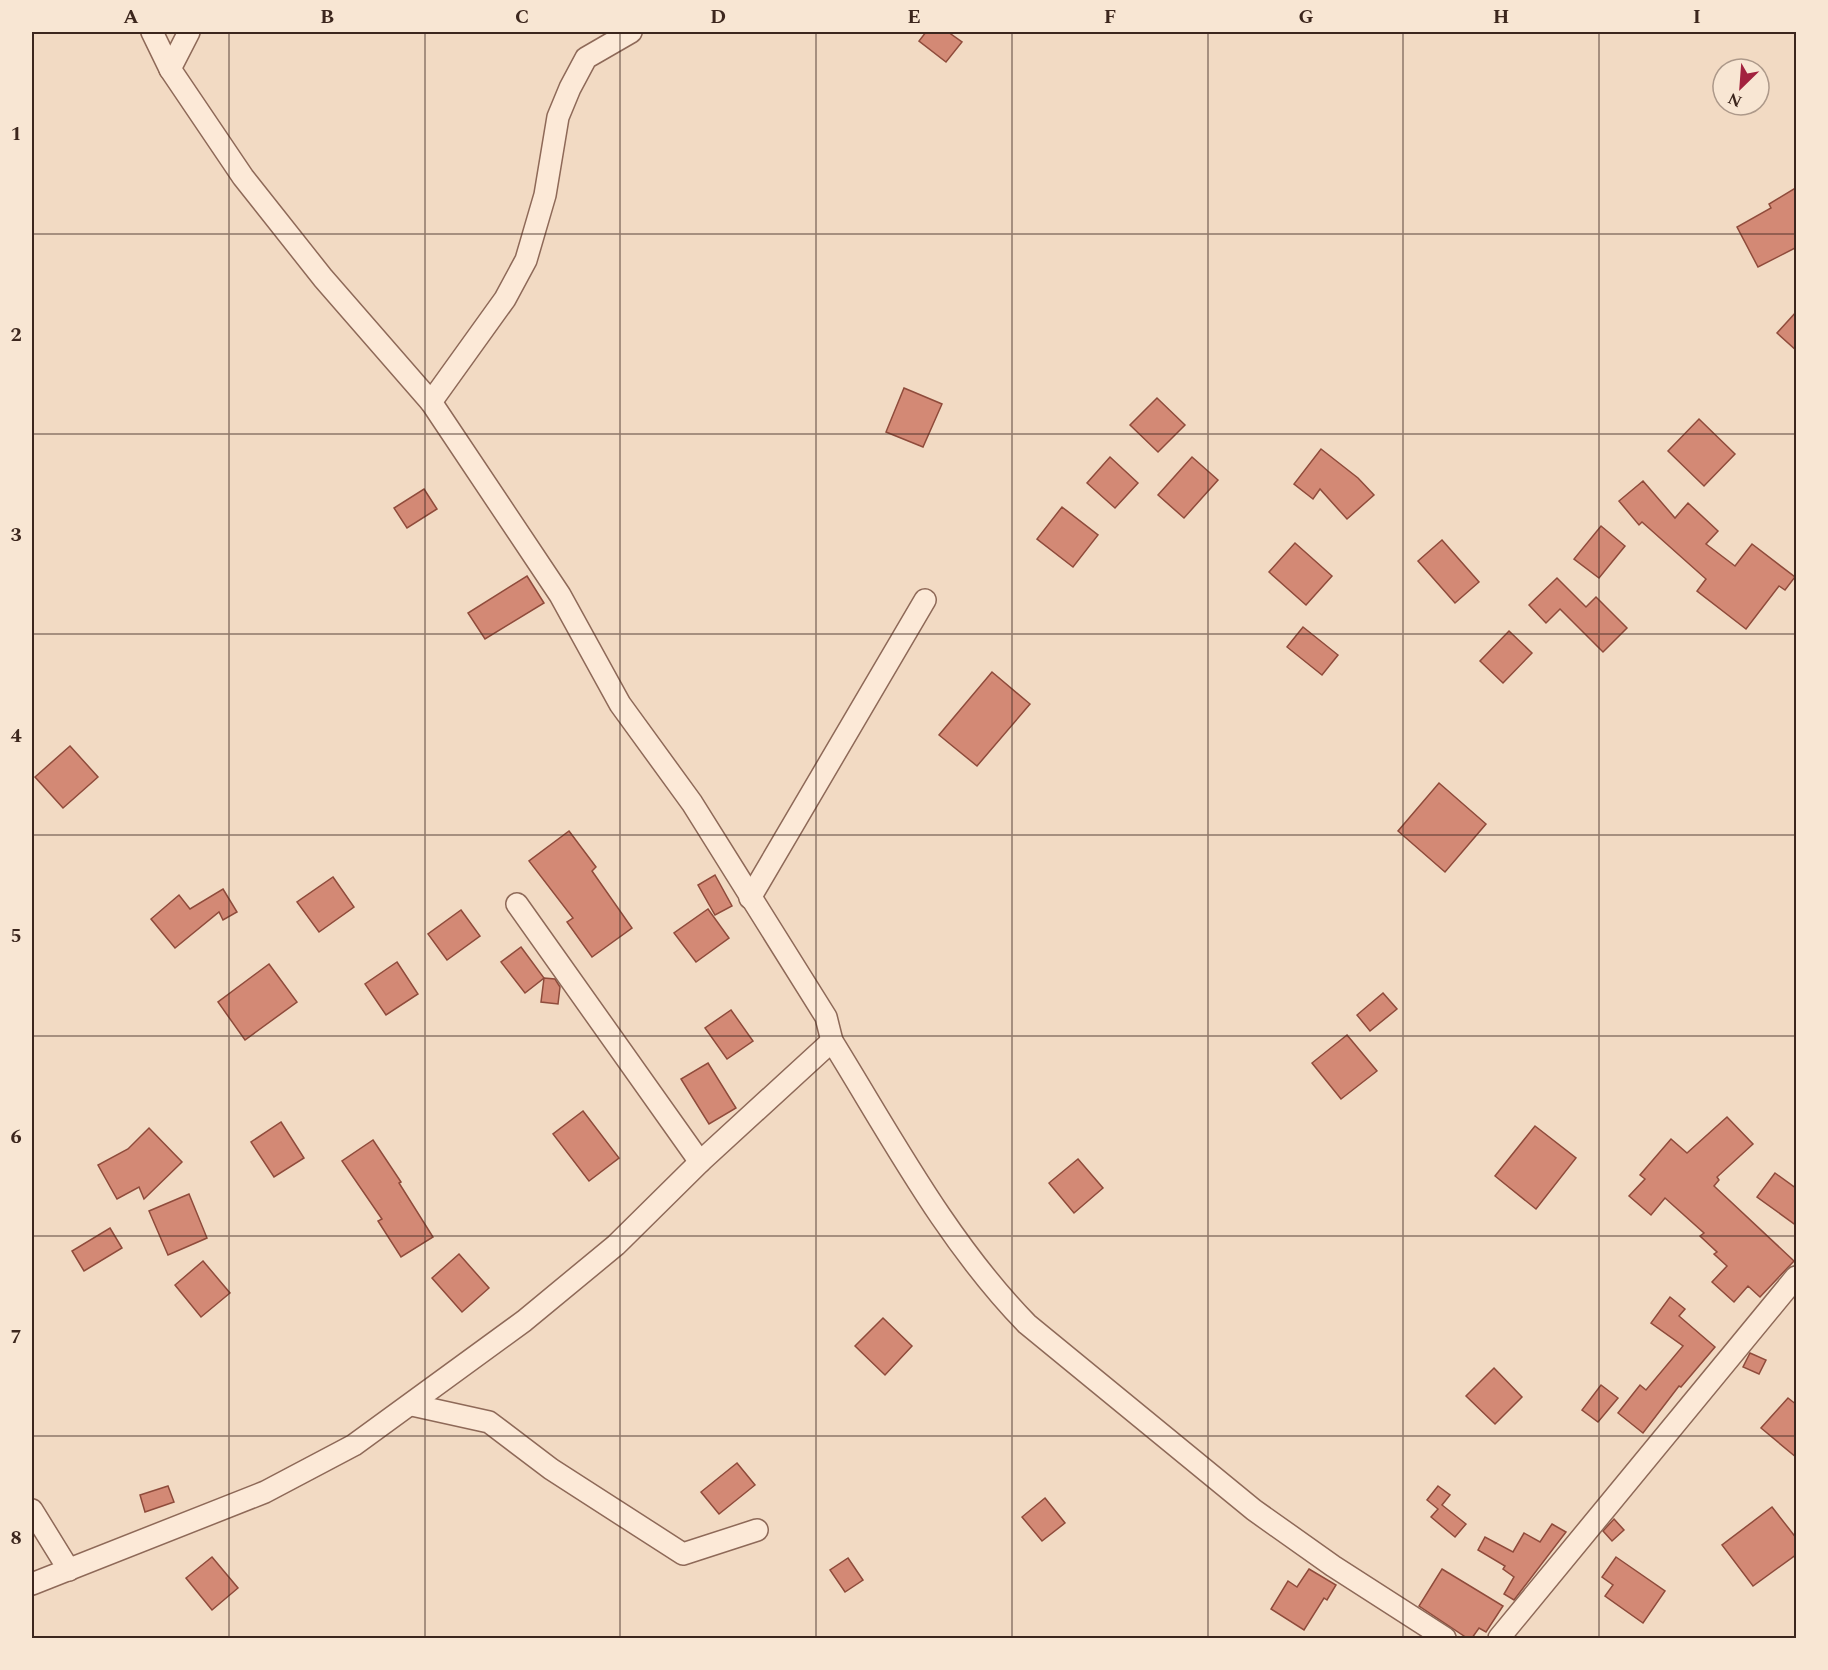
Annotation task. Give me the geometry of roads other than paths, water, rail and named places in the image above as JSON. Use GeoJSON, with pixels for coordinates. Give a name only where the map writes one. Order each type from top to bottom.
{"type":"FeatureCollection","features":[{"type":"Feature","properties":{"kind":"street"},"geometry":{"type":"LineString","coordinates":[[152,32],[170,69],[243,177],[323,278],[431,402],[560,595],[621,704],[692,802],[826,1017],[832,1041],[952,1234],[996,1292],[1027,1324],[1254,1510],[1333,1566],[1445,1638]]}},
{"type":"Feature","properties":{"kind":"street"},"geometry":{"type":"LineString","coordinates":[[170,69],[189,32]]}},
{"type":"Feature","properties":{"kind":"street"},"geometry":{"type":"LineString","coordinates":[[431,402],[505,299],[526,260],[545,195],[558,117],[586,58],[631,32]]}},
{"type":"Feature","properties":{"kind":"street"},"geometry":{"type":"LineString","coordinates":[[750,898],[924,600]]}},
{"type":"Feature","properties":{"kind":"street"},"geometry":{"type":"LineString","coordinates":[[517,904],[700,1162]]}},
{"type":"Feature","properties":{"kind":"street"},"geometry":{"type":"LineString","coordinates":[[32,1584],[265,1492],[354,1445],[412,1405],[524,1321],[616,1245],[700,1162],[832,1041]]}},
{"type":"Feature","properties":{"kind":"street"},"geometry":{"type":"LineString","coordinates":[[1499,1638],[1797,1277]]}},
{"type":"Feature","properties":{"kind":"street"},"geometry":{"type":"LineString","coordinates":[[412,1405],[489,1422],[551,1469],[683,1554],[757,1530]]}},
{"type":"Feature","properties":{"kind":"street"},"geometry":{"type":"LineString","coordinates":[[32,1510],[69,1570]]}}]}
